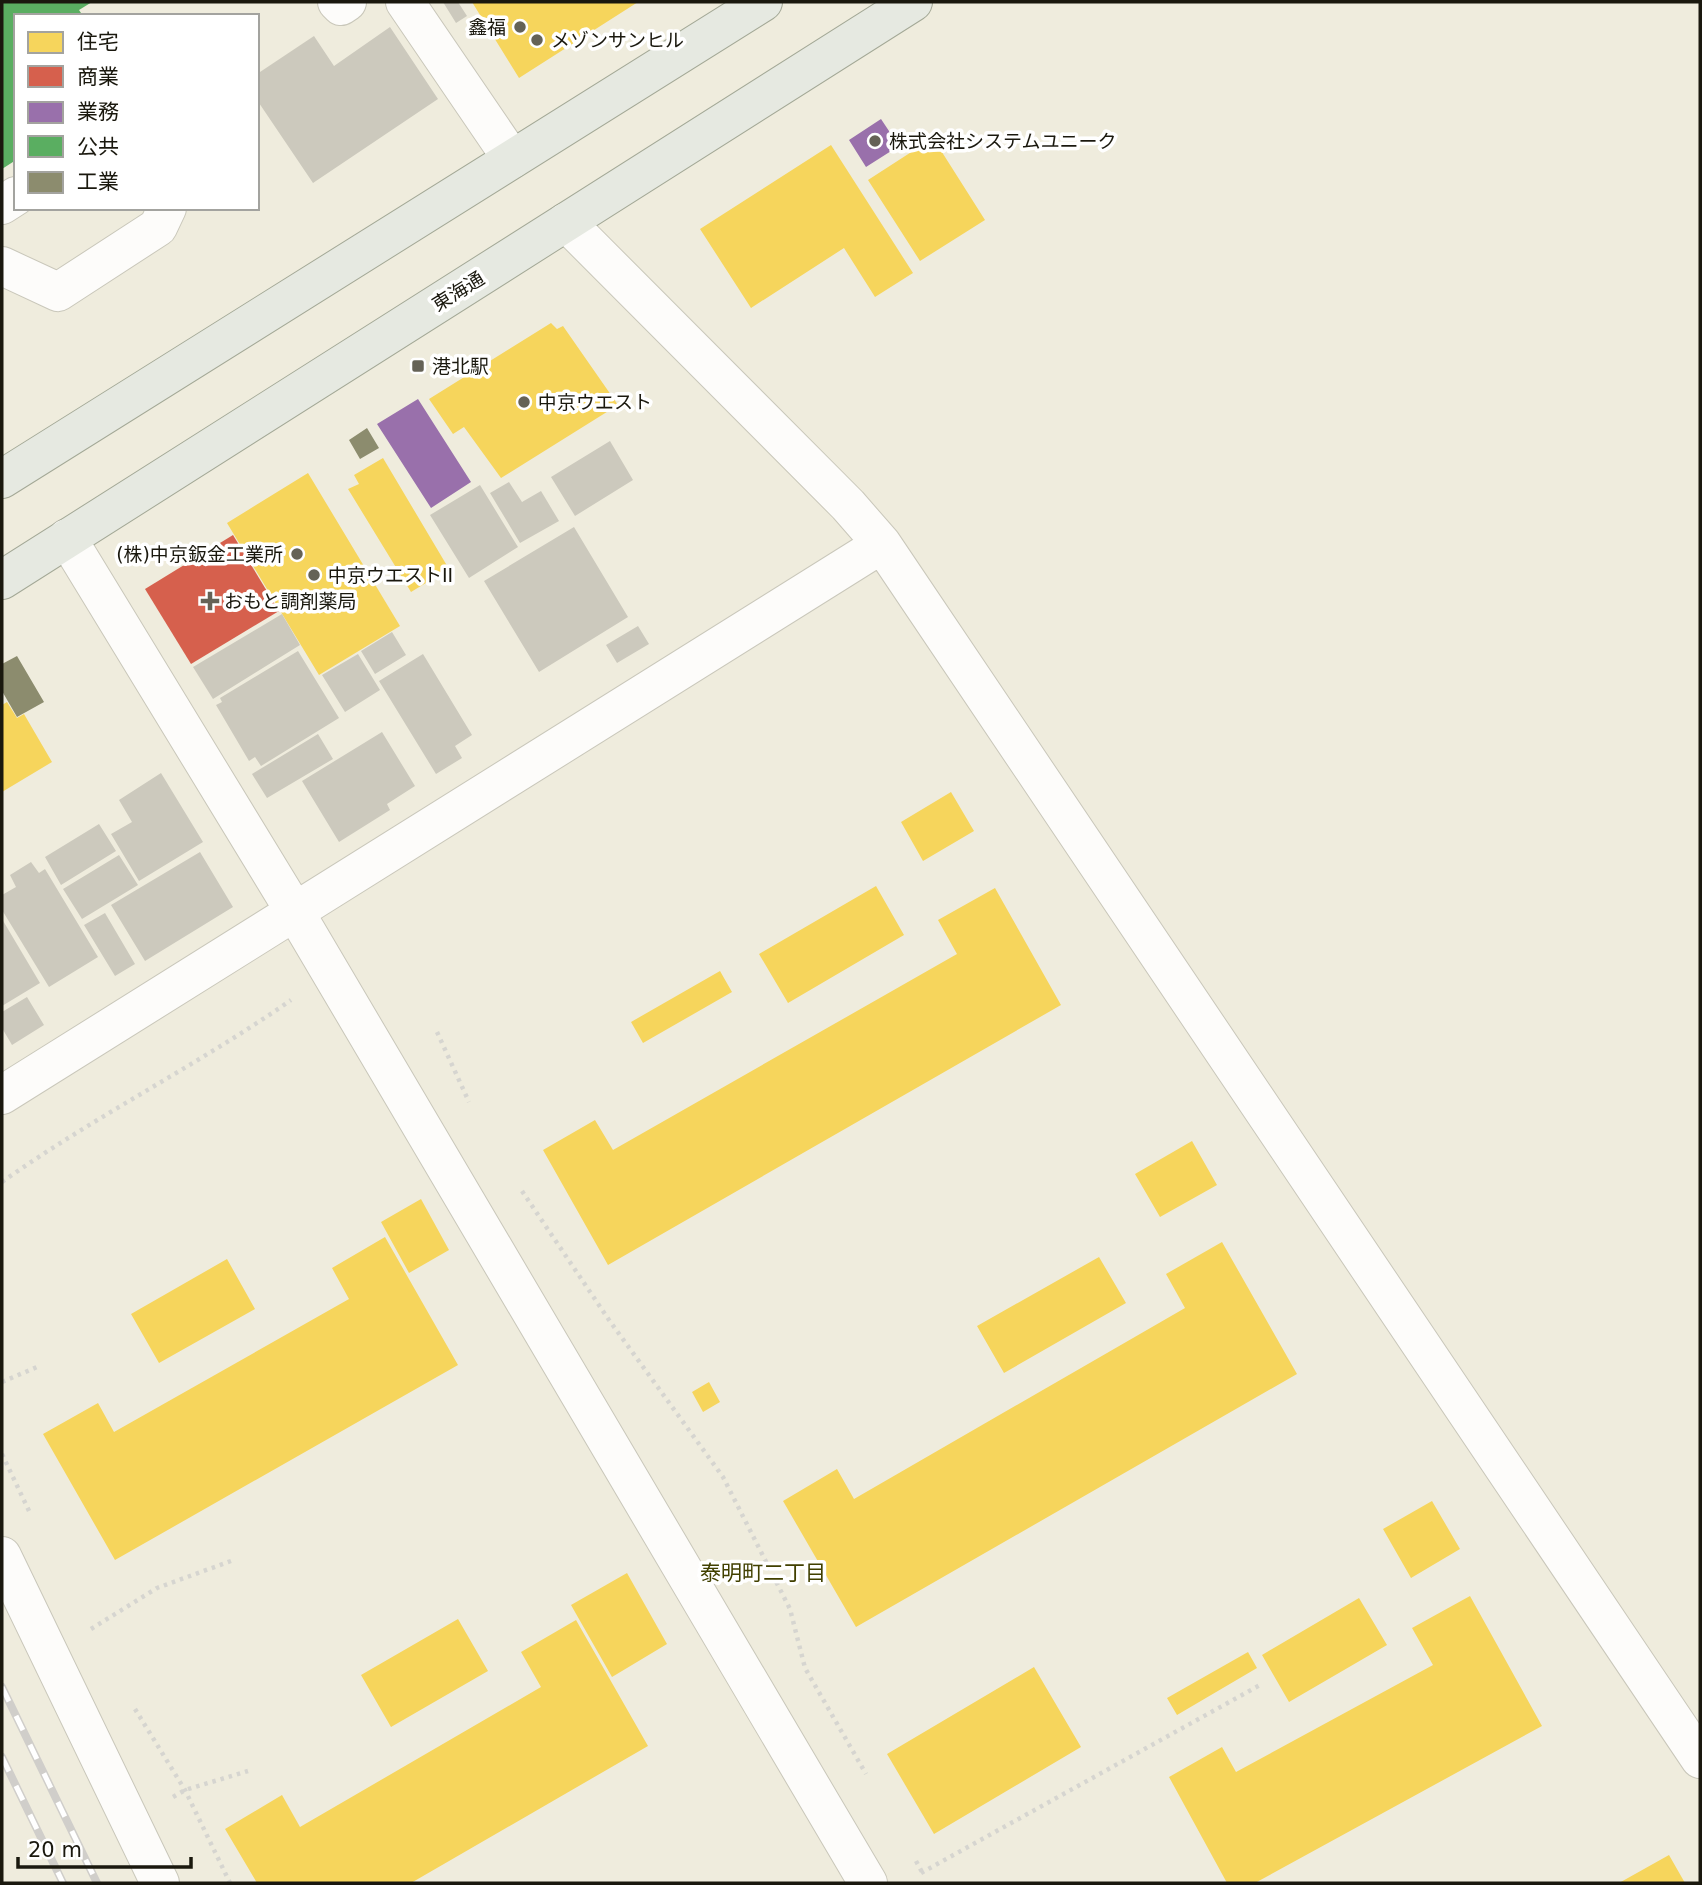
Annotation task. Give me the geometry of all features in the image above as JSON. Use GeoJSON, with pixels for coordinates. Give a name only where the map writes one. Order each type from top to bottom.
{"type":"FeatureCollection","features":[{"type":"Feature","properties":{"kind":"main road"},"geometry":{"type":"LineString","coordinates":[[2,478],[761,2]]}},
{"type":"Feature","properties":{"kind":"main road","name":"東海通"},"geometry":{"type":"LineString","coordinates":[[2,580],[913,2]]}},
{"type":"Feature","properties":{"kind":"street"},"geometry":{"type":"LineString","coordinates":[[337,2],[341,6],[348,2]]}},
{"type":"Feature","properties":{"kind":"street"},"geometry":{"type":"LineString","coordinates":[[405,2],[512,159]]}},
{"type":"Feature","properties":{"kind":"street"},"geometry":{"type":"LineString","coordinates":[[2,266],[58,292],[158,227],[166,210]]}},
{"type":"Feature","properties":{"kind":"street"},"geometry":{"type":"LineString","coordinates":[[566,222],[838,496],[882,544],[1700,1759]]}},
{"type":"Feature","properties":{"kind":"street"},"geometry":{"type":"LineString","coordinates":[[67,538],[295,912],[868,1883]]}},
{"type":"Feature","properties":{"kind":"street"},"geometry":{"type":"LineString","coordinates":[[2,1095],[882,544]]}},
{"type":"Feature","properties":{"kind":"street"},"geometry":{"type":"LineString","coordinates":[[2,1556],[160,1883]]}},
{"type":"Feature","properties":{"kind":"path"},"geometry":{"type":"LineString","coordinates":[[2,1182],[44,1152],[257,1024],[331,973]]}},
{"type":"Feature","properties":{"kind":"path"},"geometry":{"type":"LineString","coordinates":[[437,1032],[469,1102]]}},
{"type":"Feature","properties":{"kind":"path"},"geometry":{"type":"LineString","coordinates":[[516,1183],[609,1320],[723,1477],[790,1609],[805,1668],[867,1776]]}},
{"type":"Feature","properties":{"kind":"path"},"geometry":{"type":"LineString","coordinates":[[2,1382],[37,1367]]}},
{"type":"Feature","properties":{"kind":"path"},"geometry":{"type":"LineString","coordinates":[[87,1632],[157,1588],[231,1561]]}},
{"type":"Feature","properties":{"kind":"path"},"geometry":{"type":"LineString","coordinates":[[912,1878],[1260,1685]]}},
{"type":"Feature","properties":{"kind":"path"},"geometry":{"type":"LineString","coordinates":[[130,1821],[186,1790],[248,1770]]}},
{"type":"Feature","properties":{"kind":"path"},"geometry":{"type":"LineString","coordinates":[[915,1860],[922,1872]]}},
{"type":"Feature","properties":{"kind":"building: 住宅","name":"メゾンサンヒル"},"geometry":{"type":"Polygon","coordinates":[[[472,2],[638,2],[519,78],[472,2]]]}},
{"type":"Feature","properties":{"kind":"building: 住宅"},"geometry":{"type":"Polygon","coordinates":[[[933,138],[985,220],[920,261],[868,180],[933,138]]]}},
{"type":"Feature","properties":{"kind":"building: 住宅"},"geometry":{"type":"Polygon","coordinates":[[[831,145],[913,273],[875,297],[844,248],[751,308],[700,229],[831,145]]]}},
{"type":"Feature","properties":{"kind":"building: 住宅","name":"中京ウエスト"},"geometry":{"type":"Polygon","coordinates":[[[551,323],[557,329],[563,326],[618,405],[501,478],[464,427],[453,434],[429,399],[551,323]]]}},
{"type":"Feature","properties":{"kind":"building: 住宅"},"geometry":{"type":"Polygon","coordinates":[[[383,458],[449,569],[411,592],[348,489],[359,484],[354,475],[383,458]]]}},
{"type":"Feature","properties":{"kind":"building: 住宅","name":"中京ウエストII"},"geometry":{"type":"Polygon","coordinates":[[[308,473],[400,626],[319,675],[227,523],[308,473]]]}},
{"type":"Feature","properties":{"kind":"building: 住宅"},"geometry":{"type":"Polygon","coordinates":[[[7,702],[17,718],[24,714],[52,762],[2,792],[2,705],[7,702]]]}},
{"type":"Feature","properties":{"kind":"building: 住宅"},"geometry":{"type":"Polygon","coordinates":[[[951,792],[974,831],[923,861],[901,822],[951,792]]]}},
{"type":"Feature","properties":{"kind":"building: 住宅"},"geometry":{"type":"Polygon","coordinates":[[[876,886],[904,935],[788,1003],[759,954],[876,886]]]}},
{"type":"Feature","properties":{"kind":"building: 住宅"},"geometry":{"type":"Polygon","coordinates":[[[995,888],[1061,1005],[608,1265],[543,1150],[595,1120],[613,1150],[957,954],[938,920],[995,888]]]}},
{"type":"Feature","properties":{"kind":"building: 住宅"},"geometry":{"type":"Polygon","coordinates":[[[720,971],[732,992],[643,1043],[631,1022],[720,971]]]}},
{"type":"Feature","properties":{"kind":"building: 住宅"},"geometry":{"type":"Polygon","coordinates":[[[1192,1141],[1217,1185],[1160,1217],[1135,1174],[1192,1141]]]}},
{"type":"Feature","properties":{"kind":"building: 住宅"},"geometry":{"type":"Polygon","coordinates":[[[421,1199],[449,1250],[409,1273],[381,1222],[421,1199]]]}},
{"type":"Feature","properties":{"kind":"building: 住宅"},"geometry":{"type":"Polygon","coordinates":[[[385,1237],[458,1365],[115,1560],[43,1434],[98,1403],[114,1432],[349,1299],[332,1268],[385,1237]]]}},
{"type":"Feature","properties":{"kind":"building: 住宅"},"geometry":{"type":"Polygon","coordinates":[[[1222,1242],[1297,1374],[856,1627],[783,1501],[837,1469],[854,1499],[1185,1308],[1166,1274],[1222,1242]]]}},
{"type":"Feature","properties":{"kind":"building: 住宅"},"geometry":{"type":"Polygon","coordinates":[[[1099,1257],[1126,1303],[1004,1373],[977,1326],[1099,1257]]]}},
{"type":"Feature","properties":{"kind":"building: 住宅"},"geometry":{"type":"Polygon","coordinates":[[[227,1259],[255,1309],[159,1363],[131,1314],[227,1259]]]}},
{"type":"Feature","properties":{"kind":"building: 住宅"},"geometry":{"type":"Polygon","coordinates":[[[709,1382],[720,1402],[703,1412],[692,1392],[709,1382]]]}},
{"type":"Feature","properties":{"kind":"building: 住宅"},"geometry":{"type":"Polygon","coordinates":[[[1432,1501],[1460,1549],[1411,1578],[1383,1529],[1432,1501]]]}},
{"type":"Feature","properties":{"kind":"building: 住宅"},"geometry":{"type":"Polygon","coordinates":[[[627,1573],[667,1644],[612,1677],[571,1605],[627,1573]]]}},
{"type":"Feature","properties":{"kind":"building: 住宅"},"geometry":{"type":"Polygon","coordinates":[[[1470,1596],[1542,1726],[1255,1883],[1227,1883],[1169,1777],[1222,1747],[1236,1772],[1433,1665],[1412,1628],[1470,1596]]]}},
{"type":"Feature","properties":{"kind":"building: 住宅"},"geometry":{"type":"Polygon","coordinates":[[[1359,1598],[1387,1645],[1289,1702],[1262,1655],[1359,1598]]]}},
{"type":"Feature","properties":{"kind":"building: 住宅"},"geometry":{"type":"Polygon","coordinates":[[[458,1619],[488,1671],[391,1727],[361,1675],[458,1619]]]}},
{"type":"Feature","properties":{"kind":"building: 住宅"},"geometry":{"type":"Polygon","coordinates":[[[576,1620],[648,1746],[411,1883],[257,1883],[225,1829],[282,1795],[300,1827],[541,1687],[521,1652],[576,1620]]]}},
{"type":"Feature","properties":{"kind":"building: 住宅"},"geometry":{"type":"Polygon","coordinates":[[[1248,1652],[1257,1668],[1177,1715],[1167,1698],[1248,1652]]]}},
{"type":"Feature","properties":{"kind":"building: 住宅"},"geometry":{"type":"Polygon","coordinates":[[[1034,1667],[1081,1747],[934,1834],[887,1754],[1034,1667]]]}},
{"type":"Feature","properties":{"kind":"building: 住宅"},"geometry":{"type":"Polygon","coordinates":[[[1669,1855],[1685,1883],[1619,1883],[1669,1855]]]}},
{"type":"Feature","properties":{"kind":"building: 商業"},"geometry":{"type":"Polygon","coordinates":[[[233,535],[279,611],[191,664],[145,589],[233,535]]]}},
{"type":"Feature","properties":{"kind":"building: 業務"},"geometry":{"type":"Polygon","coordinates":[[[881,119],[899,146],[866,167],[849,140],[881,119]]]}},
{"type":"Feature","properties":{"kind":"building: 業務"},"geometry":{"type":"Polygon","coordinates":[[[418,399],[471,482],[431,508],[377,424],[418,399]]]}},
{"type":"Feature","properties":{"kind":"building: 公共"},"geometry":{"type":"Polygon","coordinates":[[[2,2],[92,2],[79,10],[82,14],[14,14],[14,161],[2,169],[2,2]]]}},
{"type":"Feature","properties":{"kind":"building: 工業"},"geometry":{"type":"Polygon","coordinates":[[[367,428],[379,448],[360,459],[349,440],[367,428]]]}},
{"type":"Feature","properties":{"kind":"building: 工業"},"geometry":{"type":"Polygon","coordinates":[[[17,656],[44,702],[17,717],[2,691],[2,664],[17,656]]]}},
{"type":"Feature","properties":{"kind":"building: その他"},"geometry":{"type":"Polygon","coordinates":[[[443,2],[458,2],[467,16],[456,23],[443,2]]]}},
{"type":"Feature","properties":{"kind":"building: その他"},"geometry":{"type":"Polygon","coordinates":[[[390,27],[438,99],[313,183],[259,103],[259,73],[314,36],[334,66],[390,27]]]}},
{"type":"Feature","properties":{"kind":"building: その他"},"geometry":{"type":"Polygon","coordinates":[[[610,441],[633,480],[575,516],[551,477],[610,441]]]}},
{"type":"Feature","properties":{"kind":"building: その他"},"geometry":{"type":"Polygon","coordinates":[[[509,482],[522,502],[541,491],[559,521],[520,543],[490,493],[509,482]]]}},
{"type":"Feature","properties":{"kind":"building: その他"},"geometry":{"type":"Polygon","coordinates":[[[480,485],[518,547],[469,578],[430,515],[480,485]]]}},
{"type":"Feature","properties":{"kind":"building: その他"},"geometry":{"type":"Polygon","coordinates":[[[574,527],[628,617],[539,672],[484,581],[574,527]]]}},
{"type":"Feature","properties":{"kind":"building: その他"},"geometry":{"type":"Polygon","coordinates":[[[282,614],[300,645],[213,699],[193,667],[282,614]]]}},
{"type":"Feature","properties":{"kind":"building: その他"},"geometry":{"type":"Polygon","coordinates":[[[638,626],[649,644],[617,663],[606,645],[638,626]]]}},
{"type":"Feature","properties":{"kind":"building: その他"},"geometry":{"type":"Polygon","coordinates":[[[392,632],[406,655],[375,674],[361,651],[392,632]]]}},
{"type":"Feature","properties":{"kind":"building: その他"},"geometry":{"type":"Polygon","coordinates":[[[298,651],[339,718],[261,766],[255,757],[249,761],[216,705],[222,702],[220,698],[298,651]]]}},
{"type":"Feature","properties":{"kind":"building: その他"},"geometry":{"type":"Polygon","coordinates":[[[358,654],[380,690],[345,712],[322,675],[358,654]]]}},
{"type":"Feature","properties":{"kind":"building: その他"},"geometry":{"type":"Polygon","coordinates":[[[423,654],[472,735],[455,746],[462,758],[436,774],[379,681],[423,654]]]}},
{"type":"Feature","properties":{"kind":"building: その他"},"geometry":{"type":"Polygon","coordinates":[[[382,732],[415,786],[387,804],[390,810],[339,842],[302,781],[382,732]]]}},
{"type":"Feature","properties":{"kind":"building: その他"},"geometry":{"type":"Polygon","coordinates":[[[318,734],[333,759],[267,798],[252,774],[318,734]]]}},
{"type":"Feature","properties":{"kind":"building: その他"},"geometry":{"type":"Polygon","coordinates":[[[161,773],[203,842],[139,881],[111,834],[132,822],[119,800],[161,773]]]}},
{"type":"Feature","properties":{"kind":"building: その他"},"geometry":{"type":"Polygon","coordinates":[[[99,824],[116,851],[61,885],[45,857],[99,824]]]}},
{"type":"Feature","properties":{"kind":"building: その他"},"geometry":{"type":"Polygon","coordinates":[[[200,852],[233,907],[145,961],[111,905],[200,852]]]}},
{"type":"Feature","properties":{"kind":"building: その他"},"geometry":{"type":"Polygon","coordinates":[[[119,855],[138,885],[82,919],[63,889],[119,855]]]}},
{"type":"Feature","properties":{"kind":"building: その他"},"geometry":{"type":"Polygon","coordinates":[[[31,862],[39,873],[45,869],[98,957],[49,987],[2,910],[2,895],[16,887],[10,875],[31,862]]]}},
{"type":"Feature","properties":{"kind":"building: その他"},"geometry":{"type":"Polygon","coordinates":[[[105,913],[135,964],[115,976],[84,925],[105,913]]]}},
{"type":"Feature","properties":{"kind":"building: その他"},"geometry":{"type":"Polygon","coordinates":[[[2,919],[40,983],[2,1006],[2,919]]]}},
{"type":"Feature","properties":{"kind":"building: その他"},"geometry":{"type":"Polygon","coordinates":[[[27,997],[44,1025],[12,1045],[2,1028],[2,1012],[27,997]]]}},
{"type":"Feature","properties":{"kind":"railway"},"geometry":{"type":"LineString","coordinates":[[2,1687],[97,1883]]}},
{"type":"Feature","properties":{"kind":"railway"},"geometry":{"type":"LineString","coordinates":[[2,1757],[63,1883]]}},
{"type":"Feature","properties":{"kind":"place","name":"鑫福"},"geometry":{"type":"Point","coordinates":[520,27]}},
{"type":"Feature","properties":{"kind":"place","name":"メゾンサンヒル"},"geometry":{"type":"Point","coordinates":[537,40]}},
{"type":"Feature","properties":{"kind":"place","name":"株式会社システムユニーク"},"geometry":{"type":"Point","coordinates":[875,141]}},
{"type":"Feature","properties":{"kind":"place","name":"港北駅"},"geometry":{"type":"Point","coordinates":[418,366]}},
{"type":"Feature","properties":{"kind":"place","name":"中京ウエスト"},"geometry":{"type":"Point","coordinates":[524,402]}},
{"type":"Feature","properties":{"kind":"place","name":"(株)中京鈑金工業所"},"geometry":{"type":"Point","coordinates":[297,554]}},
{"type":"Feature","properties":{"kind":"place","name":"中京ウエストII"},"geometry":{"type":"Point","coordinates":[314,575]}},
{"type":"Feature","properties":{"kind":"place","name":"おもと調剤薬局"},"geometry":{"type":"Point","coordinates":[210,601]}},
{"type":"Feature","properties":{"kind":"district","name":"泰明町二丁目"},"geometry":{"type":"Point","coordinates":[763,1573]}}]}
